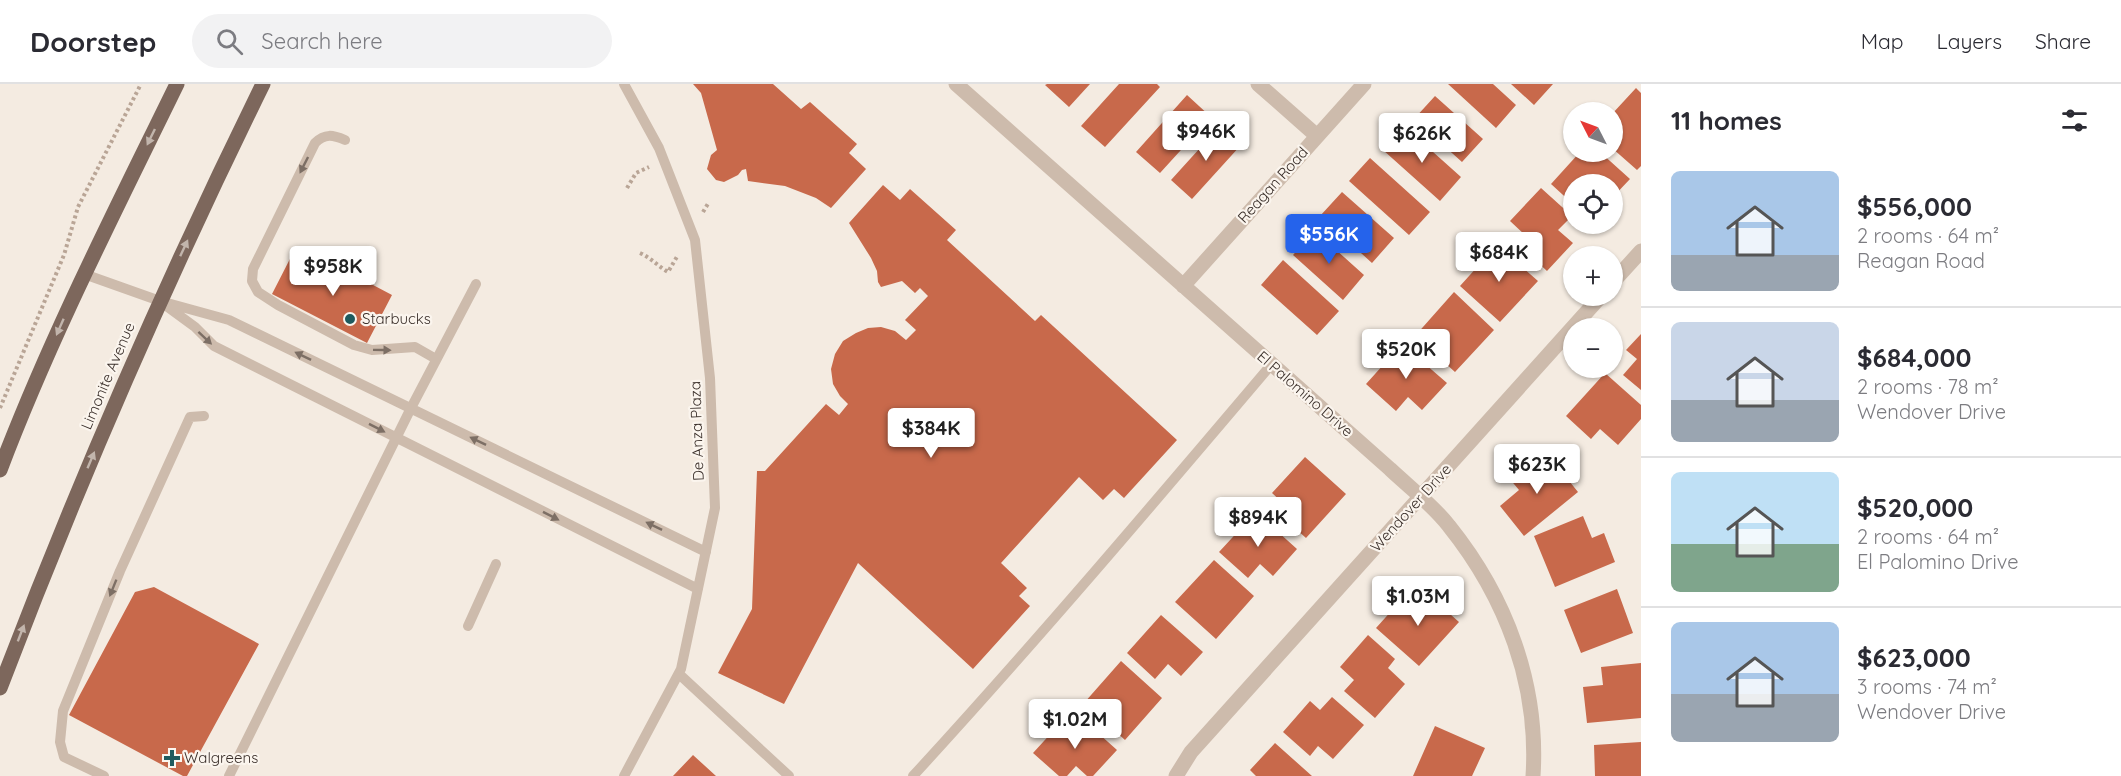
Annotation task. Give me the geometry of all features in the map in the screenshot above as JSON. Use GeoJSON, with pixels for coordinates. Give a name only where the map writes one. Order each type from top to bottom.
{"type":"FeatureCollection","features":[{"type":"Feature","properties":{"kind":"main road"},"geometry":{"type":"LineString","coordinates":[[0,470],[22,412],[84,274],[177,84]]}},
{"type":"Feature","properties":{"kind":"main road","name":"Limonite Avenue"},"geometry":{"type":"LineString","coordinates":[[0,688],[68,514],[160,301],[213,184],[262,84]]}},
{"type":"Feature","properties":{"kind":"street","name":"El Palomino Drive"},"geometry":{"type":"LineString","coordinates":[[956,84],[1390,469],[1448,524],[1473,558],[1503,609],[1523,668],[1534,728],[1533,776]]}},
{"type":"Feature","properties":{"kind":"street"},"geometry":{"type":"LineString","coordinates":[[1258,84],[1317,136]]}},
{"type":"Feature","properties":{"kind":"street","name":"Reagan Road"},"geometry":{"type":"LineString","coordinates":[[1183,286],[1364,84]]}},
{"type":"Feature","properties":{"kind":"street"},"geometry":{"type":"LineString","coordinates":[[1623,271],[1641,251]]}},
{"type":"Feature","properties":{"kind":"street","name":"Wendover Drive"},"geometry":{"type":"LineString","coordinates":[[1176,776],[1191,752],[1592,306]]}},
{"type":"Feature","properties":{"kind":"lane","name":"De Anza Plaza"},"geometry":{"type":"LineString","coordinates":[[624,84],[659,148],[695,240],[710,378],[715,508],[679,674],[624,776]]}},
{"type":"Feature","properties":{"kind":"lane"},"geometry":{"type":"LineString","coordinates":[[345,140],[332,135],[321,137],[315,143],[253,268],[252,281],[258,292],[278,305],[354,345],[372,350],[415,347],[436,359]]}},
{"type":"Feature","properties":{"kind":"lane"},"geometry":{"type":"LineString","coordinates":[[84,274],[160,301],[229,320],[706,552]]}},
{"type":"Feature","properties":{"kind":"lane"},"geometry":{"type":"LineString","coordinates":[[229,776],[411,408],[476,284]]}},
{"type":"Feature","properties":{"kind":"lane"},"geometry":{"type":"LineString","coordinates":[[160,301],[195,327],[214,346],[698,590]]}},
{"type":"Feature","properties":{"kind":"lane"},"geometry":{"type":"LineString","coordinates":[[913,776],[1183,469],[1271,364]]}},
{"type":"Feature","properties":{"kind":"lane"},"geometry":{"type":"LineString","coordinates":[[104,776],[64,757],[60,742],[63,711],[120,571],[190,417],[204,416]]}},
{"type":"Feature","properties":{"kind":"lane"},"geometry":{"type":"LineString","coordinates":[[468,626],[496,564]]}},
{"type":"Feature","properties":{"kind":"lane"},"geometry":{"type":"LineString","coordinates":[[679,674],[789,776]]}},
{"type":"Feature","properties":{"kind":"path"},"geometry":{"type":"LineString","coordinates":[[0,408],[64,255],[78,207],[141,84]]}},
{"type":"Feature","properties":{"kind":"building"},"geometry":{"type":"Polygon","coordinates":[[[693,84],[773,84],[801,109],[810,102],[857,144],[849,153],[866,169],[831,208],[816,198],[785,186],[748,181],[746,169],[724,182],[716,180],[707,169],[711,155],[717,150],[701,93],[693,84]]]}},
{"type":"Feature","properties":{"kind":"building"},"geometry":{"type":"Polygon","coordinates":[[[1090,84],[1069,107],[1045,85],[1090,84]]]}},
{"type":"Feature","properties":{"kind":"building"},"geometry":{"type":"Polygon","coordinates":[[[1119,84],[1157,84],[1160,87],[1105,147],[1081,126],[1119,84]]]}},
{"type":"Feature","properties":{"kind":"building"},"geometry":{"type":"Polygon","coordinates":[[[1448,84],[1493,84],[1516,105],[1496,128],[1448,84]]]}},
{"type":"Feature","properties":{"kind":"building"},"geometry":{"type":"Polygon","coordinates":[[[1511,84],[1553,84],[1534,105],[1511,84]]]}},
{"type":"Feature","properties":{"kind":"building"},"geometry":{"type":"Polygon","coordinates":[[[1636,88],[1641,93],[1641,166],[1637,170],[1623,158],[1623,102],[1636,88]]]}},
{"type":"Feature","properties":{"kind":"building"},"geometry":{"type":"Polygon","coordinates":[[[1187,95],[1211,117],[1160,173],[1136,152],[1187,95]]]}},
{"type":"Feature","properties":{"kind":"building"},"geometry":{"type":"Polygon","coordinates":[[[1435,96],[1483,139],[1462,162],[1414,119],[1435,96]]]}},
{"type":"Feature","properties":{"kind":"building"},"geometry":{"type":"Polygon","coordinates":[[[1220,126],[1241,145],[1192,199],[1171,180],[1220,126]]]}},
{"type":"Feature","properties":{"kind":"building"},"geometry":{"type":"Polygon","coordinates":[[[1404,126],[1461,177],[1440,201],[1383,150],[1404,126]]]}},
{"type":"Feature","properties":{"kind":"building"},"geometry":{"type":"Polygon","coordinates":[[[1370,158],[1430,212],[1409,235],[1349,181],[1370,158]]]}},
{"type":"Feature","properties":{"kind":"building"},"geometry":{"type":"Polygon","coordinates":[[[1571,162],[1611,162],[1630,179],[1623,186],[1623,174],[1563,174],[1563,195],[1551,184],[1571,162]]]}},
{"type":"Feature","properties":{"kind":"building"},"geometry":{"type":"Polygon","coordinates":[[[883,185],[900,200],[910,189],[956,230],[947,240],[1035,321],[1041,315],[1177,440],[1124,498],[1114,489],[1103,500],[1079,477],[1001,563],[1027,588],[1019,596],[1030,606],[973,669],[858,563],[784,704],[718,673],[752,609],[757,471],[765,471],[826,404],[839,415],[848,404],[833,384],[831,369],[835,354],[843,341],[868,328],[881,327],[895,331],[906,340],[916,330],[905,320],[928,296],[920,288],[915,293],[902,281],[881,287],[871,258],[849,223],[883,185]]]}},
{"type":"Feature","properties":{"kind":"building"},"geometry":{"type":"Polygon","coordinates":[[[1541,188],[1563,208],[1563,225],[1558,230],[1573,243],[1570,246],[1563,246],[1563,254],[1547,271],[1517,243],[1525,235],[1510,221],[1541,188]]]}},
{"type":"Feature","properties":{"kind":"building"},"geometry":{"type":"Polygon","coordinates":[[[1342,192],[1394,238],[1372,263],[1320,216],[1342,192]]]}},
{"type":"Feature","properties":{"kind":"building"},"geometry":{"type":"Polygon","coordinates":[[[1315,231],[1364,275],[1343,300],[1293,255],[1315,231]]]}},
{"type":"Feature","properties":{"kind":"building"},"geometry":{"type":"Polygon","coordinates":[[[1497,245],[1538,281],[1500,322],[1460,286],[1497,245]]]}},
{"type":"Feature","properties":{"kind":"building","name":"Starbucks"},"geometry":{"type":"Polygon","coordinates":[[[293,253],[335,274],[339,267],[392,295],[367,343],[272,294],[293,253]]]}},
{"type":"Feature","properties":{"kind":"building"},"geometry":{"type":"Polygon","coordinates":[[[1283,260],[1339,311],[1317,335],[1261,285],[1283,260]]]}},
{"type":"Feature","properties":{"kind":"building"},"geometry":{"type":"Polygon","coordinates":[[[1454,292],[1494,330],[1455,372],[1415,336],[1454,292]]]}},
{"type":"Feature","properties":{"kind":"building"},"geometry":{"type":"Polygon","coordinates":[[[1641,334],[1641,390],[1623,375],[1637,359],[1626,350],[1641,334]]]}},
{"type":"Feature","properties":{"kind":"building"},"geometry":{"type":"Polygon","coordinates":[[[1402,344],[1447,383],[1422,410],[1408,397],[1396,411],[1366,384],[1402,344]]]}},
{"type":"Feature","properties":{"kind":"building"},"geometry":{"type":"Polygon","coordinates":[[[1600,378],[1611,378],[1641,405],[1641,419],[1618,445],[1600,429],[1591,439],[1566,416],[1600,378]]]}},
{"type":"Feature","properties":{"kind":"building"},"geometry":{"type":"Polygon","coordinates":[[[1305,457],[1346,494],[1306,538],[1278,513],[1285,505],[1272,493],[1305,457]]]}},
{"type":"Feature","properties":{"kind":"building"},"geometry":{"type":"Polygon","coordinates":[[[1535,457],[1543,468],[1553,461],[1578,492],[1524,536],[1500,506],[1519,490],[1509,478],[1535,457]]]}},
{"type":"Feature","properties":{"kind":"building"},"geometry":{"type":"Polygon","coordinates":[[[1256,512],[1297,549],[1273,576],[1260,564],[1248,578],[1219,552],[1256,512]]]}},
{"type":"Feature","properties":{"kind":"building"},"geometry":{"type":"Polygon","coordinates":[[[1583,516],[1592,538],[1604,533],[1615,562],[1555,587],[1534,536],[1583,516]]]}},
{"type":"Feature","properties":{"kind":"building"},"geometry":{"type":"Polygon","coordinates":[[[1214,560],[1254,596],[1216,639],[1175,602],[1214,560]]]}},
{"type":"Feature","properties":{"kind":"building","name":"Walgreens"},"geometry":{"type":"Polygon","coordinates":[[[154,587],[259,644],[187,776],[183,776],[69,715],[135,592],[154,587]]]}},
{"type":"Feature","properties":{"kind":"building"},"geometry":{"type":"Polygon","coordinates":[[[1617,589],[1633,633],[1581,653],[1564,610],[1617,589]]]}},
{"type":"Feature","properties":{"kind":"building"},"geometry":{"type":"Polygon","coordinates":[[[1424,591],[1459,622],[1419,666],[1376,628],[1403,598],[1411,606],[1424,591]]]}},
{"type":"Feature","properties":{"kind":"building"},"geometry":{"type":"Polygon","coordinates":[[[1161,615],[1203,652],[1181,676],[1168,664],[1155,679],[1127,653],[1161,615]]]}},
{"type":"Feature","properties":{"kind":"building"},"geometry":{"type":"Polygon","coordinates":[[[1368,635],[1395,659],[1388,668],[1405,684],[1375,718],[1344,691],[1354,680],[1340,667],[1368,635]]]}},
{"type":"Feature","properties":{"kind":"building"},"geometry":{"type":"Polygon","coordinates":[[[1121,661],[1162,698],[1125,740],[1084,703],[1121,661]]]}},
{"type":"Feature","properties":{"kind":"building"},"geometry":{"type":"Polygon","coordinates":[[[1641,663],[1641,718],[1587,723],[1583,687],[1603,685],[1601,667],[1641,663]]]}},
{"type":"Feature","properties":{"kind":"building"},"geometry":{"type":"Polygon","coordinates":[[[1332,697],[1364,725],[1333,759],[1318,746],[1310,756],[1283,732],[1310,701],[1320,710],[1332,697]]]}},
{"type":"Feature","properties":{"kind":"building"},"geometry":{"type":"Polygon","coordinates":[[[1065,718],[1082,733],[1089,725],[1117,750],[1093,776],[1087,776],[1076,766],[1067,776],[1059,776],[1033,753],[1065,718]]]}},
{"type":"Feature","properties":{"kind":"building"},"geometry":{"type":"Polygon","coordinates":[[[1435,726],[1485,748],[1472,776],[1413,776],[1435,726]]]}},
{"type":"Feature","properties":{"kind":"building"},"geometry":{"type":"Polygon","coordinates":[[[1641,742],[1641,776],[1595,776],[1594,745],[1641,742]]]}},
{"type":"Feature","properties":{"kind":"building"},"geometry":{"type":"Polygon","coordinates":[[[1275,743],[1312,776],[1256,776],[1250,770],[1275,743]]]}},
{"type":"Feature","properties":{"kind":"building"},"geometry":{"type":"Polygon","coordinates":[[[693,755],[716,776],[673,776],[693,755]]]}},
{"type":"Feature","properties":{"kind":"place","name":"Starbucks"},"geometry":{"type":"Point","coordinates":[350,319]}},
{"type":"Feature","properties":{"kind":"place","name":"Walgreens"},"geometry":{"type":"Point","coordinates":[172,758]}}]}
